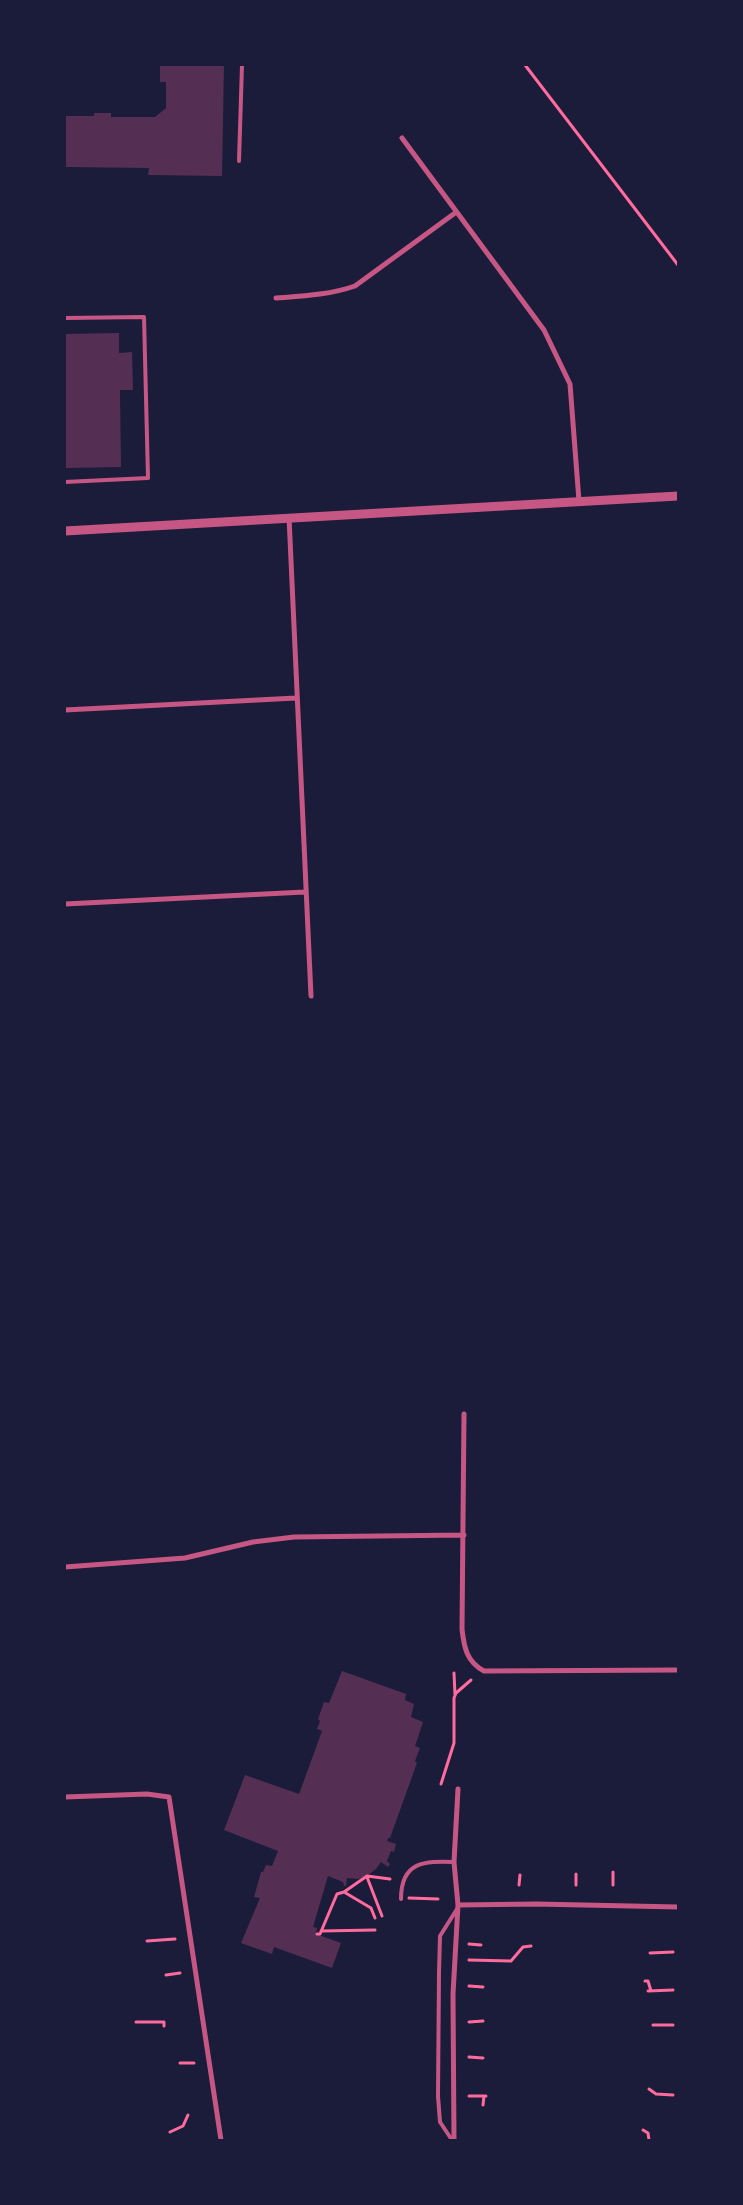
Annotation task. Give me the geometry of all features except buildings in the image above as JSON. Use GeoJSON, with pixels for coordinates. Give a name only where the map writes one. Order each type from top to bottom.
{"type":"FeatureCollection","features":[{"type":"Feature","properties":{"kind":"street"},"geometry":{"type":"LineString","coordinates":[[402,138],[455,213],[544,330],[570,384],[579,501]]}},
{"type":"Feature","properties":{"kind":"street"},"geometry":{"type":"LineString","coordinates":[[276,298],[324,294],[355,286],[455,213]]}},
{"type":"Feature","properties":{"kind":"street"},"geometry":{"type":"LineString","coordinates":[[65,531],[678,496]]}},
{"type":"Feature","properties":{"kind":"street"},"geometry":{"type":"LineString","coordinates":[[289,517],[311,996]]}},
{"type":"Feature","properties":{"kind":"street"},"geometry":{"type":"LineString","coordinates":[[65,710],[296,698]]}},
{"type":"Feature","properties":{"kind":"street"},"geometry":{"type":"LineString","coordinates":[[65,904],[305,892]]}},
{"type":"Feature","properties":{"kind":"street"},"geometry":{"type":"LineString","coordinates":[[464,1414],[462,1629],[464,1646],[474,1666],[484,1671],[678,1670]]}},
{"type":"Feature","properties":{"kind":"street"},"geometry":{"type":"LineString","coordinates":[[65,1567],[184,1558],[253,1542],[294,1537],[464,1534]]}},
{"type":"Feature","properties":{"kind":"street"},"geometry":{"type":"LineString","coordinates":[[453,2140],[454,1994],[457,1907],[454,1862],[458,1789]]}},
{"type":"Feature","properties":{"kind":"street"},"geometry":{"type":"LineString","coordinates":[[65,1797],[147,1794],[169,1797],[221,2140]]}},
{"type":"Feature","properties":{"kind":"street"},"geometry":{"type":"LineString","coordinates":[[457,1907],[536,1904],[678,1907]]}},
{"type":"Feature","properties":{"kind":"lane"},"geometry":{"type":"LineString","coordinates":[[239,161],[242,65]]}},
{"type":"Feature","properties":{"kind":"lane"},"geometry":{"type":"LineString","coordinates":[[65,318],[144,317],[148,478],[65,482]]}},
{"type":"Feature","properties":{"kind":"lane"},"geometry":{"type":"LineString","coordinates":[[401,1898],[403,1880],[416,1865],[432,1862],[454,1862]]}},
{"type":"Feature","properties":{"kind":"lane"},"geometry":{"type":"LineString","coordinates":[[453,2140],[440,2122],[438,2096],[439,1972],[440,1936],[457,1907]]}},
{"type":"Feature","properties":{"kind":"path"},"geometry":{"type":"LineString","coordinates":[[525,65],[678,265]]}},
{"type":"Feature","properties":{"kind":"path"},"geometry":{"type":"LineString","coordinates":[[441,1784],[454,1743],[454,1673]]}},
{"type":"Feature","properties":{"kind":"path"},"geometry":{"type":"LineString","coordinates":[[454,1698],[470,1680]]}},
{"type":"Feature","properties":{"kind":"path"},"geometry":{"type":"LineString","coordinates":[[613,1872],[613,1885]]}},
{"type":"Feature","properties":{"kind":"path"},"geometry":{"type":"LineString","coordinates":[[576,1874],[576,1886]]}},
{"type":"Feature","properties":{"kind":"path"},"geometry":{"type":"LineString","coordinates":[[519,1885],[520,1875]]}},
{"type":"Feature","properties":{"kind":"path"},"geometry":{"type":"LineString","coordinates":[[375,1930],[319,1932],[336,1894],[344,1892],[367,1876],[390,1879]]}},
{"type":"Feature","properties":{"kind":"path"},"geometry":{"type":"LineString","coordinates":[[367,1876],[382,1916]]}},
{"type":"Feature","properties":{"kind":"path"},"geometry":{"type":"LineString","coordinates":[[344,1892],[371,1908],[375,1918]]}},
{"type":"Feature","properties":{"kind":"path"},"geometry":{"type":"LineString","coordinates":[[408,1898],[438,1899]]}},
{"type":"Feature","properties":{"kind":"path"},"geometry":{"type":"LineString","coordinates":[[147,1941],[175,1938]]}},
{"type":"Feature","properties":{"kind":"path"},"geometry":{"type":"LineString","coordinates":[[469,1944],[482,1944]]}},
{"type":"Feature","properties":{"kind":"path"},"geometry":{"type":"LineString","coordinates":[[469,1960],[511,1960],[523,1947],[531,1946]]}},
{"type":"Feature","properties":{"kind":"path"},"geometry":{"type":"LineString","coordinates":[[650,1953],[673,1952]]}},
{"type":"Feature","properties":{"kind":"path"},"geometry":{"type":"LineString","coordinates":[[166,1975],[180,1973]]}},
{"type":"Feature","properties":{"kind":"path"},"geometry":{"type":"LineString","coordinates":[[645,1981],[648,1981],[650,1991],[673,1990]]}},
{"type":"Feature","properties":{"kind":"path"},"geometry":{"type":"LineString","coordinates":[[470,1986],[483,1987]]}},
{"type":"Feature","properties":{"kind":"path"},"geometry":{"type":"LineString","coordinates":[[469,2022],[483,2021]]}},
{"type":"Feature","properties":{"kind":"path"},"geometry":{"type":"LineString","coordinates":[[136,2022],[164,2022],[164,2026]]}},
{"type":"Feature","properties":{"kind":"path"},"geometry":{"type":"LineString","coordinates":[[653,2025],[673,2025]]}},
{"type":"Feature","properties":{"kind":"path"},"geometry":{"type":"LineString","coordinates":[[469,2057],[484,2058]]}},
{"type":"Feature","properties":{"kind":"path"},"geometry":{"type":"LineString","coordinates":[[180,2063],[194,2062]]}},
{"type":"Feature","properties":{"kind":"path"},"geometry":{"type":"LineString","coordinates":[[649,2089],[656,2094],[673,2095]]}},
{"type":"Feature","properties":{"kind":"path"},"geometry":{"type":"LineString","coordinates":[[469,2096],[485,2096],[483,2106]]}},
{"type":"Feature","properties":{"kind":"path"},"geometry":{"type":"LineString","coordinates":[[170,2132],[183,2126],[188,2115]]}},
{"type":"Feature","properties":{"kind":"path"},"geometry":{"type":"LineString","coordinates":[[643,2130],[648,2134],[649,2140]]}}]}
